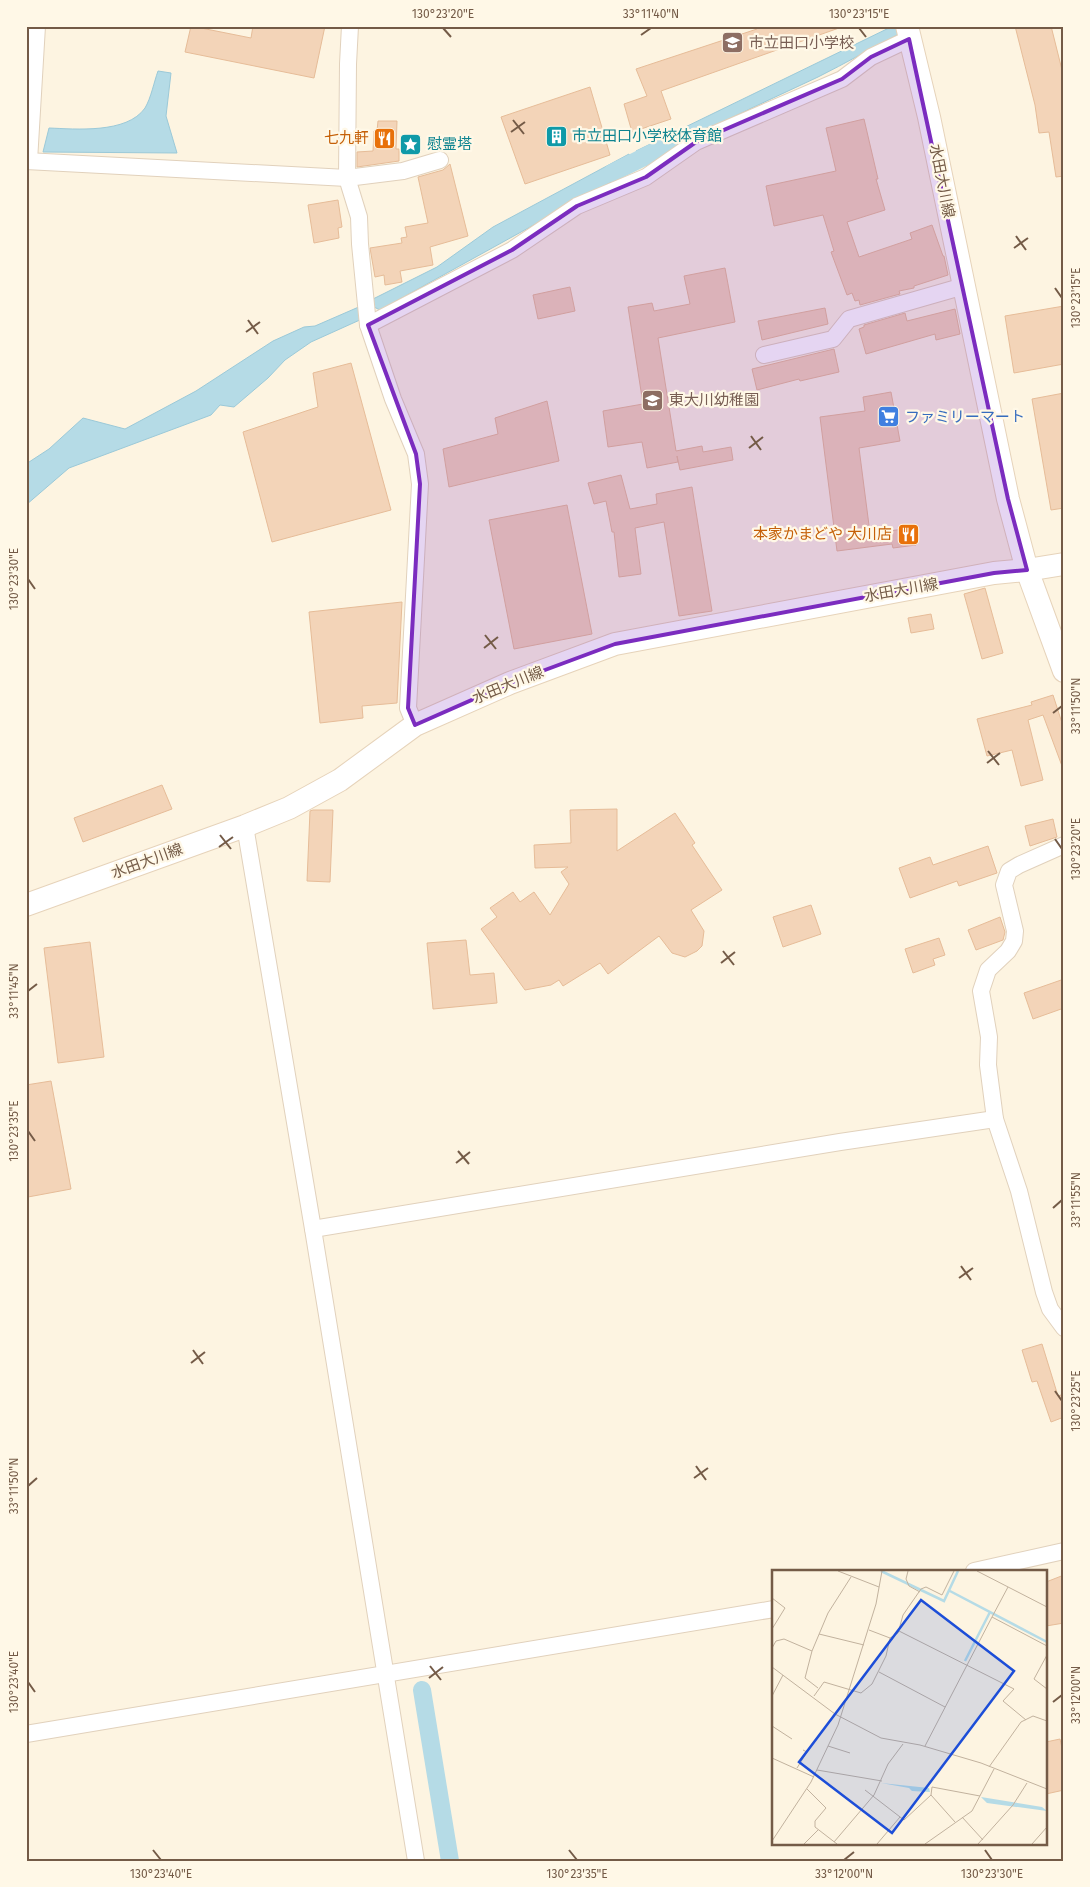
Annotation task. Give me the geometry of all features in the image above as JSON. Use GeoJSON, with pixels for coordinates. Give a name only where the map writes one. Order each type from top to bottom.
{"type":"FeatureCollection","features":[{"type":"Feature","properties":{"kind":"main road","name":"水田大川線"},"geometry":{"type":"LineString","coordinates":[[908,32],[929,117],[1008,499],[1028,570]]}},
{"type":"Feature","properties":{"kind":"main road","name":"水田大川線"},"geometry":{"type":"LineString","coordinates":[[26,905],[245,826],[289,808],[340,780],[415,725],[510,682],[615,644],[985,575],[1064,564]]}},
{"type":"Feature","properties":{"kind":"main road"},"geometry":{"type":"LineString","coordinates":[[1028,570],[1064,671]]}},
{"type":"Feature","properties":{"kind":"street"},"geometry":{"type":"LineString","coordinates":[[37,26],[28,161],[347,178],[403,171],[440,160]]}},
{"type":"Feature","properties":{"kind":"street"},"geometry":{"type":"LineString","coordinates":[[350,26],[347,90],[347,178],[360,217],[360,244],[368,325],[393,399],[416,454],[420,484],[408,708],[415,725]]}},
{"type":"Feature","properties":{"kind":"street"},"geometry":{"type":"LineString","coordinates":[[368,325],[512,250],[577,206],[646,177],[696,142],[842,80],[908,32]]}},
{"type":"Feature","properties":{"kind":"street"},"geometry":{"type":"LineString","coordinates":[[764,356],[833,339],[849,319],[964,286]]}},
{"type":"Feature","properties":{"kind":"street"},"geometry":{"type":"LineString","coordinates":[[245,826],[416,1861]]}},
{"type":"Feature","properties":{"kind":"street"},"geometry":{"type":"LineString","coordinates":[[1064,846],[1019,865],[1009,872],[1004,885],[1015,931],[1014,941],[1008,951],[988,970],[981,991],[989,1037],[988,1065],[995,1119],[1026,1215],[1044,1292],[1050,1310],[1064,1328]]}},
{"type":"Feature","properties":{"kind":"street"},"geometry":{"type":"LineString","coordinates":[[313,1229],[830,1144],[995,1119]]}},
{"type":"Feature","properties":{"kind":"street"},"geometry":{"type":"LineString","coordinates":[[978,1570],[1064,1551]]}},
{"type":"Feature","properties":{"kind":"street"},"geometry":{"type":"LineString","coordinates":[[26,1734],[772,1609]]}},
{"type":"Feature","properties":{"kind":"highlighted area"},"geometry":{"type":"Polygon","coordinates":[[[909,39],[1008,499],[1027,570],[994,573],[615,644],[510,683],[415,725],[408,708],[420,484],[416,454],[368,325],[512,250],[577,206],[646,177],[696,142],[842,79],[871,57],[909,39]]]}},
{"type":"Feature","properties":{"kind":"water"},"geometry":{"type":"Polygon","coordinates":[[[893,26],[898,26],[899,34],[818,77],[708,129],[645,166],[636,151],[893,26]]]}},
{"type":"Feature","properties":{"kind":"water"},"geometry":{"type":"Polygon","coordinates":[[[158,71],[171,73],[166,116],[177,153],[43,152],[49,128],[100,128],[114,126],[137,116],[147,104],[158,71]]]}},
{"type":"Feature","properties":{"kind":"water"},"geometry":{"type":"Polygon","coordinates":[[[629,154],[635,169],[380,310],[374,307],[373,299],[437,267],[493,227],[629,154]]]}},
{"type":"Feature","properties":{"kind":"water"},"geometry":{"type":"Polygon","coordinates":[[[361,306],[362,319],[311,342],[285,360],[268,378],[234,407],[220,405],[211,415],[69,468],[26,505],[26,464],[49,449],[83,418],[125,429],[196,391],[273,341],[304,327],[315,326],[361,306]]]}},
{"type":"Feature","properties":{"kind":"building"},"geometry":{"type":"Polygon","coordinates":[[[191,26],[251,38],[253,26],[325,26],[314,78],[185,52],[191,26]]]}},
{"type":"Feature","properties":{"kind":"building","name":"市立田口小学校"},"geometry":{"type":"Polygon","coordinates":[[[756,26],[839,26],[839,28],[661,91],[671,119],[632,132],[624,104],[647,96],[636,69],[757,29],[756,26]]]}},
{"type":"Feature","properties":{"kind":"building"},"geometry":{"type":"Polygon","coordinates":[[[1015,26],[1051,26],[1064,78],[1064,176],[1056,177],[1049,132],[1039,133],[1035,105],[1015,26]]]}},
{"type":"Feature","properties":{"kind":"building","name":"市立田口小学校体育館"},"geometry":{"type":"Polygon","coordinates":[[[590,87],[610,155],[525,184],[501,117],[590,87]]]}},
{"type":"Feature","properties":{"kind":"building"},"geometry":{"type":"Polygon","coordinates":[[[864,119],[878,179],[876,179],[885,210],[847,222],[859,257],[912,239],[910,233],[932,225],[944,256],[948,275],[914,286],[914,288],[899,291],[900,294],[860,305],[859,300],[855,301],[852,293],[847,295],[831,252],[834,251],[823,215],[774,226],[766,186],[836,171],[826,128],[864,119]]]}},
{"type":"Feature","properties":{"kind":"building"},"geometry":{"type":"Polygon","coordinates":[[[378,121],[397,121],[396,149],[399,149],[399,161],[357,167],[357,152],[373,151],[374,131],[377,131],[378,121]]]}},
{"type":"Feature","properties":{"kind":"building"},"geometry":{"type":"Polygon","coordinates":[[[450,164],[468,236],[430,247],[433,265],[400,271],[402,282],[385,285],[384,275],[375,277],[370,248],[402,243],[401,238],[407,237],[405,227],[428,223],[418,177],[443,170],[450,164]]]}},
{"type":"Feature","properties":{"kind":"building"},"geometry":{"type":"Polygon","coordinates":[[[338,200],[342,227],[338,228],[339,238],[314,243],[308,205],[338,200]]]}},
{"type":"Feature","properties":{"kind":"building"},"geometry":{"type":"Polygon","coordinates":[[[725,268],[735,322],[658,338],[676,451],[702,446],[703,452],[731,447],[733,460],[680,470],[677,456],[678,462],[647,468],[642,442],[608,447],[603,411],[643,404],[628,307],[652,303],[654,311],[690,304],[684,276],[725,268]]]}},
{"type":"Feature","properties":{"kind":"building"},"geometry":{"type":"Polygon","coordinates":[[[570,287],[575,311],[538,319],[533,295],[570,287]]]}},
{"type":"Feature","properties":{"kind":"building"},"geometry":{"type":"Polygon","coordinates":[[[1064,306],[1064,364],[1014,373],[1005,316],[1064,306]]]}},
{"type":"Feature","properties":{"kind":"building"},"geometry":{"type":"Polygon","coordinates":[[[825,308],[828,324],[762,340],[758,321],[825,308]]]}},
{"type":"Feature","properties":{"kind":"building"},"geometry":{"type":"Polygon","coordinates":[[[955,309],[960,334],[936,340],[935,334],[866,354],[859,329],[864,327],[864,325],[905,313],[907,321],[955,309]]]}},
{"type":"Feature","properties":{"kind":"building"},"geometry":{"type":"Polygon","coordinates":[[[834,349],[839,372],[800,381],[799,379],[757,390],[752,369],[834,349]]]}},
{"type":"Feature","properties":{"kind":"building"},"geometry":{"type":"Polygon","coordinates":[[[351,363],[391,510],[272,542],[243,432],[318,407],[313,373],[351,363]]]}},
{"type":"Feature","properties":{"kind":"building"},"geometry":{"type":"Polygon","coordinates":[[[891,392],[900,441],[859,448],[870,533],[914,528],[916,545],[893,548],[892,544],[837,551],[820,417],[865,411],[863,397],[891,392]]]}},
{"type":"Feature","properties":{"kind":"building"},"geometry":{"type":"Polygon","coordinates":[[[1064,393],[1064,508],[1051,510],[1032,399],[1064,393]]]}},
{"type":"Feature","properties":{"kind":"building"},"geometry":{"type":"Polygon","coordinates":[[[547,401],[559,461],[449,487],[443,449],[498,434],[495,418],[547,401]]]}},
{"type":"Feature","properties":{"kind":"building"},"geometry":{"type":"Polygon","coordinates":[[[621,475],[630,509],[657,504],[656,494],[692,487],[712,611],[679,616],[664,522],[635,528],[641,574],[619,577],[614,532],[612,532],[606,501],[594,504],[588,483],[621,475]]]}},
{"type":"Feature","properties":{"kind":"building"},"geometry":{"type":"Polygon","coordinates":[[[567,505],[592,634],[514,649],[489,520],[567,505]]]}},
{"type":"Feature","properties":{"kind":"building"},"geometry":{"type":"Polygon","coordinates":[[[985,588],[1003,653],[982,659],[964,594],[985,588]]]}},
{"type":"Feature","properties":{"kind":"building"},"geometry":{"type":"Polygon","coordinates":[[[402,602],[397,703],[362,706],[363,718],[320,723],[309,612],[402,602]]]}},
{"type":"Feature","properties":{"kind":"building"},"geometry":{"type":"Polygon","coordinates":[[[931,614],[934,629],[911,633],[908,618],[931,614]]]}},
{"type":"Feature","properties":{"kind":"building"},"geometry":{"type":"Polygon","coordinates":[[[1053,695],[1064,729],[1064,766],[1062,766],[1043,715],[1028,720],[1043,780],[1021,786],[1012,750],[987,756],[977,719],[1032,705],[1031,702],[1053,695]]]}},
{"type":"Feature","properties":{"kind":"building"},"geometry":{"type":"Polygon","coordinates":[[[162,785],[172,809],[83,842],[74,818],[162,785]]]}},
{"type":"Feature","properties":{"kind":"building"},"geometry":{"type":"Polygon","coordinates":[[[617,809],[617,851],[675,813],[695,843],[692,845],[722,890],[691,910],[704,931],[702,946],[685,957],[672,953],[659,936],[608,974],[600,963],[563,986],[559,980],[551,985],[525,990],[481,929],[497,917],[490,908],[513,892],[520,902],[534,892],[550,915],[569,884],[561,872],[568,867],[535,868],[534,845],[571,843],[570,810],[617,809]]]}},
{"type":"Feature","properties":{"kind":"building"},"geometry":{"type":"Polygon","coordinates":[[[333,810],[330,882],[307,881],[310,811],[333,810]]]}},
{"type":"Feature","properties":{"kind":"building"},"geometry":{"type":"Polygon","coordinates":[[[1053,819],[1057,837],[1030,846],[1025,826],[1053,819]]]}},
{"type":"Feature","properties":{"kind":"building"},"geometry":{"type":"Polygon","coordinates":[[[988,846],[997,873],[959,886],[957,881],[910,898],[899,868],[930,857],[933,865],[988,846]]]}},
{"type":"Feature","properties":{"kind":"building"},"geometry":{"type":"Polygon","coordinates":[[[811,905],[821,934],[783,947],[773,917],[811,905]]]}},
{"type":"Feature","properties":{"kind":"building"},"geometry":{"type":"Polygon","coordinates":[[[1000,917],[1005,932],[1003,940],[976,950],[968,930],[1000,917]]]}},
{"type":"Feature","properties":{"kind":"building"},"geometry":{"type":"Polygon","coordinates":[[[939,938],[945,955],[933,959],[935,965],[913,973],[905,949],[939,938]]]}},
{"type":"Feature","properties":{"kind":"building"},"geometry":{"type":"Polygon","coordinates":[[[466,940],[470,975],[494,973],[497,1003],[433,1009],[427,943],[466,940]]]}},
{"type":"Feature","properties":{"kind":"building"},"geometry":{"type":"Polygon","coordinates":[[[90,942],[104,1057],[58,1063],[44,948],[90,942]]]}},
{"type":"Feature","properties":{"kind":"building"},"geometry":{"type":"Polygon","coordinates":[[[1064,979],[1064,1008],[1033,1019],[1024,993],[1064,979]]]}},
{"type":"Feature","properties":{"kind":"building"},"geometry":{"type":"Polygon","coordinates":[[[51,1081],[71,1189],[28,1197],[26,1186],[26,1085],[51,1081]]]}},
{"type":"Feature","properties":{"kind":"building"},"geometry":{"type":"Polygon","coordinates":[[[1042,1344],[1058,1396],[1064,1394],[1064,1417],[1051,1422],[1037,1381],[1032,1382],[1022,1350],[1042,1344]]]}},
{"type":"Feature","properties":{"kind":"building"},"geometry":{"type":"Polygon","coordinates":[[[1064,1575],[1064,1623],[1048,1626],[1048,1581],[1064,1575]]]}},
{"type":"Feature","properties":{"kind":"building"},"geometry":{"type":"Polygon","coordinates":[[[1060,1739],[1064,1757],[1064,1790],[1048,1794],[1048,1742],[1060,1739]]]}},
{"type":"Feature","properties":{"kind":"waterway"},"geometry":{"type":"LineString","coordinates":[[612,173],[662,148]]}},
{"type":"Feature","properties":{"kind":"waterway"},"geometry":{"type":"LineString","coordinates":[[422,1690],[450,1861]]}},
{"type":"Feature","properties":{"kind":"place","name":"市立田口小学校"},"geometry":{"type":"Point","coordinates":[733,43]}},
{"type":"Feature","properties":{"kind":"place","name":"市立田口小学校体育館"},"geometry":{"type":"Point","coordinates":[556,136]}},
{"type":"Feature","properties":{"kind":"place","name":"七九軒"},"geometry":{"type":"Point","coordinates":[385,138]}},
{"type":"Feature","properties":{"kind":"place","name":"慰霊塔"},"geometry":{"type":"Point","coordinates":[411,144]}},
{"type":"Feature","properties":{"kind":"place","name":"東大川幼稚園"},"geometry":{"type":"Point","coordinates":[653,400]}},
{"type":"Feature","properties":{"kind":"place","name":"ファミリーマート"},"geometry":{"type":"Point","coordinates":[889,417]}},
{"type":"Feature","properties":{"kind":"place","name":"本家かまどや 大川店"},"geometry":{"type":"Point","coordinates":[908,534]}}]}
